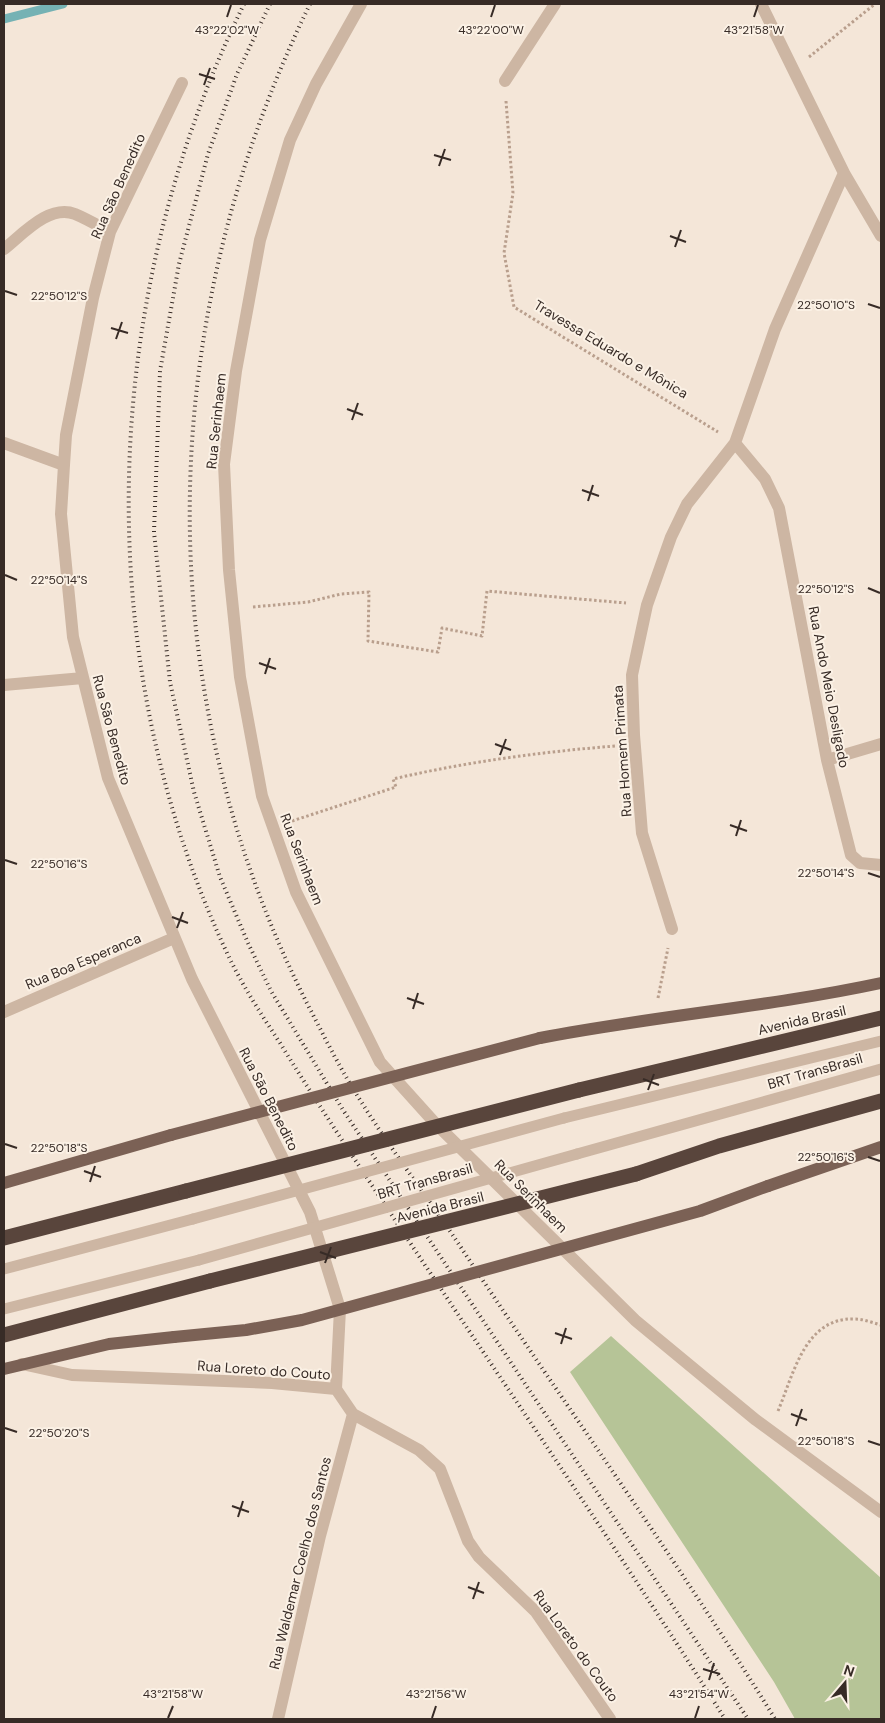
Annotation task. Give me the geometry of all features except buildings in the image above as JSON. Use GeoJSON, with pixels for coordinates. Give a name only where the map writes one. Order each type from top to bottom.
{"type":"FeatureCollection","features":[{"type":"Feature","properties":{"kind":"highway","name":"Avenida Brasil"},"geometry":{"type":"LineString","coordinates":[[4,1238],[579,1090],[881,1018]]}},
{"type":"Feature","properties":{"kind":"highway","name":"Avenida Brasil"},"geometry":{"type":"LineString","coordinates":[[4,1335],[636,1174],[719,1146],[881,1101]]}},
{"type":"Feature","properties":{"kind":"main road","name":"Avenida Brasil"},"geometry":{"type":"LineString","coordinates":[[4,1183],[170,1135],[540,1038],[654,1018],[846,991],[881,983]]}},
{"type":"Feature","properties":{"kind":"main road"},"geometry":{"type":"LineString","coordinates":[[4,1369],[109,1344],[246,1330],[302,1320],[700,1211],[881,1147]]}},
{"type":"Feature","properties":{"kind":"street","name":"Rua Serinhaem"},"geometry":{"type":"LineString","coordinates":[[361,4],[316,84],[290,140],[260,240],[236,370],[224,464],[229,570],[240,677],[262,796],[296,892],[380,1062],[434,1122],[635,1320],[770,1430],[881,1512]]}},
{"type":"Feature","properties":{"kind":"street"},"geometry":{"type":"LineString","coordinates":[[505,81],[555,4]]}},
{"type":"Feature","properties":{"kind":"street"},"geometry":{"type":"LineString","coordinates":[[761,4],[844,172],[881,236]]}},
{"type":"Feature","properties":{"kind":"street","name":"Rua Sāo Benedito"},"geometry":{"type":"LineString","coordinates":[[182,83],[110,232],[93,298],[66,435],[61,514],[73,637],[108,778],[174,938],[207,1010],[310,1212],[340,1309],[336,1388]]}},
{"type":"Feature","properties":{"kind":"street"},"geometry":{"type":"LineString","coordinates":[[735,443],[775,329],[844,172]]}},
{"type":"Feature","properties":{"kind":"street"},"geometry":{"type":"LineString","coordinates":[[4,249],[47,216],[59,212],[74,213],[110,232]]}},
{"type":"Feature","properties":{"kind":"street"},"geometry":{"type":"LineString","coordinates":[[4,443],[64,465]]}},
{"type":"Feature","properties":{"kind":"street","name":"Rua Homem Primata"},"geometry":{"type":"LineString","coordinates":[[672,929],[642,833],[632,675],[647,605],[671,537],[687,504],[735,443]]}},
{"type":"Feature","properties":{"kind":"street","name":"Rua Ando Meio Desligado"},"geometry":{"type":"LineString","coordinates":[[735,443],[765,479],[779,508],[827,760],[851,855],[860,863],[881,865]]}},
{"type":"Feature","properties":{"kind":"street"},"geometry":{"type":"LineString","coordinates":[[4,685],[83,678]]}},
{"type":"Feature","properties":{"kind":"street"},"geometry":{"type":"LineString","coordinates":[[827,760],[881,744]]}},
{"type":"Feature","properties":{"kind":"street","name":"Rua Boa Esperanca"},"geometry":{"type":"LineString","coordinates":[[4,1012],[174,938]]}},
{"type":"Feature","properties":{"kind":"street","name":"Rua Loreto do Couto"},"geometry":{"type":"LineString","coordinates":[[21,1364],[72,1375],[272,1383],[336,1388],[353,1414],[419,1450],[434,1461],[444,1478],[468,1542],[479,1557],[536,1612],[610,1719]]}},
{"type":"Feature","properties":{"kind":"street","name":"Rua Waldemar Coelho dos Santos"},"geometry":{"type":"LineString","coordinates":[[278,1719],[320,1536],[353,1414]]}},
{"type":"Feature","properties":{"kind":"lane","name":"BRT TransBrasil"},"geometry":{"type":"LineString","coordinates":[[4,1269],[564,1118],[881,1041]]}},
{"type":"Feature","properties":{"kind":"lane","name":"BRT TransBrasil"},"geometry":{"type":"LineString","coordinates":[[4,1309],[199,1260],[881,1068]]}},
{"type":"Feature","properties":{"kind":"path"},"geometry":{"type":"LineString","coordinates":[[794,70],[875,4]]}},
{"type":"Feature","properties":{"kind":"path","name":"Travessa Eduardo e Mônica"},"geometry":{"type":"LineString","coordinates":[[505,81],[513,192],[504,253],[514,307],[735,443]]}},
{"type":"Feature","properties":{"kind":"path"},"geometry":{"type":"LineString","coordinates":[[233,609],[308,602],[341,594],[369,592],[368,641],[438,652],[442,628],[482,636],[487,591],[647,605]]}},
{"type":"Feature","properties":{"kind":"path"},"geometry":{"type":"LineString","coordinates":[[273,827],[396,787],[393,778],[439,768],[541,752],[635,744]]}},
{"type":"Feature","properties":{"kind":"path"},"geometry":{"type":"LineString","coordinates":[[654,1018],[672,929]]}},
{"type":"Feature","properties":{"kind":"path"},"geometry":{"type":"LineString","coordinates":[[770,1430],[809,1339],[828,1322],[856,1318],[881,1325]]}},
{"type":"Feature","properties":{"kind":"green space"},"geometry":{"type":"Polygon","coordinates":[[[611,1336],[881,1578],[881,1719],[795,1719],[774,1682],[570,1372],[611,1336]]]}},
{"type":"Feature","properties":{"kind":"waterway"},"geometry":{"type":"LineString","coordinates":[[4,19],[63,4]]}},
{"type":"Feature","properties":{"kind":"railway"},"geometry":{"type":"LineString","coordinates":[[244,4],[196,117],[161,234],[138,355],[129,477],[133,599],[150,720],[182,838],[227,953],[259,1010],[347,1148],[601,1528],[725,1719]]}},
{"type":"Feature","properties":{"kind":"railway"},"geometry":{"type":"LineString","coordinates":[[270,4],[237,74],[208,154],[179,264],[160,371],[154,532],[170,682],[194,792],[220,877],[271,991],[343,1110],[748,1719]]}},
{"type":"Feature","properties":{"kind":"railway"},"geometry":{"type":"LineString","coordinates":[[310,4],[258,127],[221,252],[198,380],[190,508],[197,637],[219,764],[257,889],[311,1011],[348,1081],[661,1542],[775,1719]]}}]}
